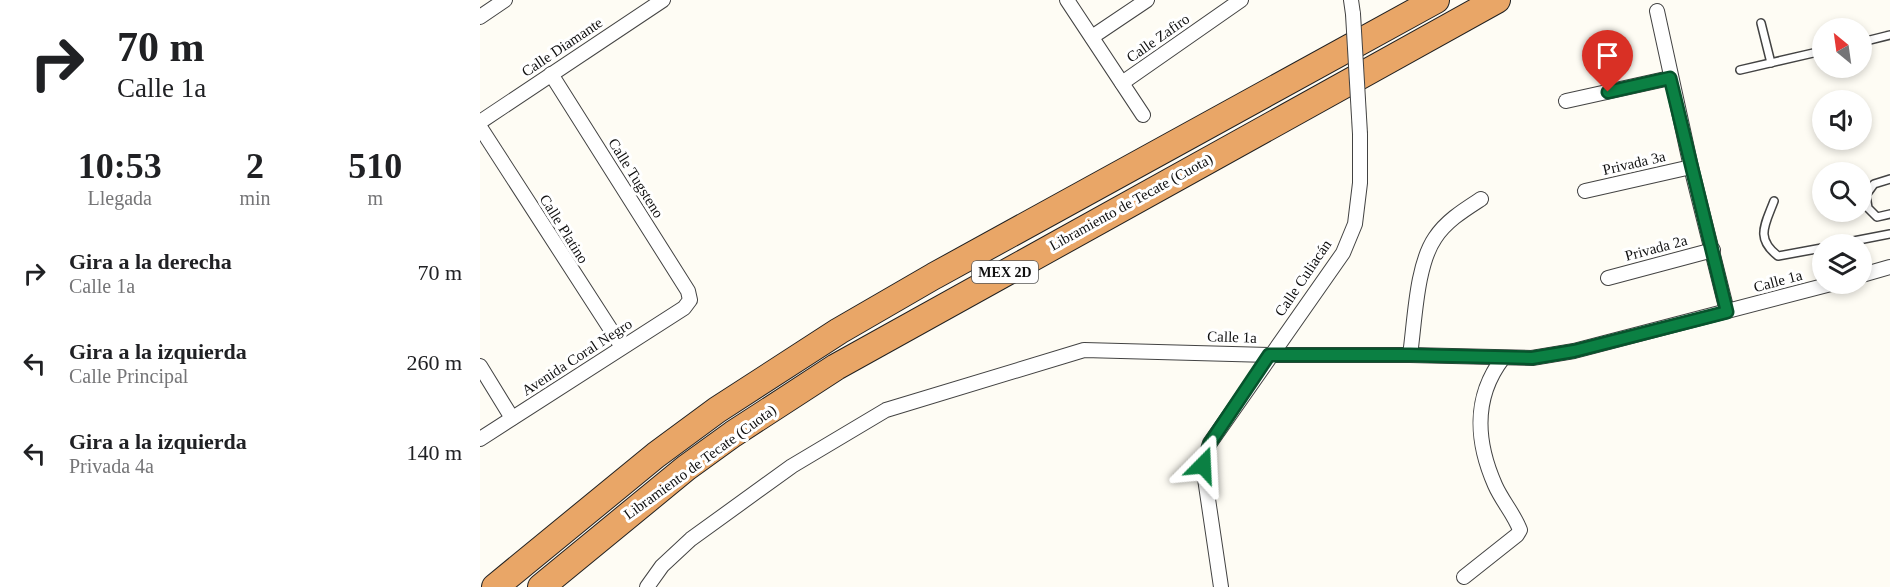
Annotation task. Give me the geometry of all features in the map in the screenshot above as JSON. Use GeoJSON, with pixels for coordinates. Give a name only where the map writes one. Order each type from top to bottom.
{"type":"FeatureCollection","features":[{"type":"Feature","properties":{"kind":"highway","name":"Libramiento de Tecate (Cuota)"},"geometry":{"type":"LineString","coordinates":[[495,587],[673,442],[717,410],[839,331],[934,276],[1436,0]]}},
{"type":"Feature","properties":{"kind":"highway","name":"Libramiento de Tecate (Cuota)"},"geometry":{"type":"LineString","coordinates":[[541,587],[686,468],[733,434],[836,367],[1497,0]]}},
{"type":"Feature","properties":{"kind":"street"},"geometry":{"type":"LineString","coordinates":[[480,17],[505,0]]}},
{"type":"Feature","properties":{"kind":"street","name":"Calle Diamante"},"geometry":{"type":"LineString","coordinates":[[480,122],[663,0]]}},
{"type":"Feature","properties":{"kind":"street"},"geometry":{"type":"LineString","coordinates":[[1067,0],[1143,115]]}},
{"type":"Feature","properties":{"kind":"street"},"geometry":{"type":"LineString","coordinates":[[1092,37],[1147,0]]}},
{"type":"Feature","properties":{"kind":"street","name":"Calle Zafiro"},"geometry":{"type":"LineString","coordinates":[[1122,83],[1241,0]]}},
{"type":"Feature","properties":{"kind":"street","name":"Calle Culiacán"},"geometry":{"type":"LineString","coordinates":[[1221,587],[1203,465],[1210,443],[1269,355],[1336,265],[1355,224],[1360,183],[1360,134],[1351,0]]}},
{"type":"Feature","properties":{"kind":"street"},"geometry":{"type":"LineString","coordinates":[[1657,11],[1670,78],[1727,312]]}},
{"type":"Feature","properties":{"kind":"street","name":"Calle Tugsteno"},"geometry":{"type":"LineString","coordinates":[[551,74],[688,291],[690,300]]}},
{"type":"Feature","properties":{"kind":"street"},"geometry":{"type":"LineString","coordinates":[[1566,101],[1670,78]]}},
{"type":"Feature","properties":{"kind":"street","name":"Calle Platino"},"geometry":{"type":"LineString","coordinates":[[480,127],[622,347]]}},
{"type":"Feature","properties":{"kind":"street","name":"Privada 3a"},"geometry":{"type":"LineString","coordinates":[[1585,191],[1691,167]]}},
{"type":"Feature","properties":{"kind":"street"},"geometry":{"type":"LineString","coordinates":[[1410,355],[1424,261],[1434,239],[1443,229],[1459,214],[1480,200]]}},
{"type":"Feature","properties":{"kind":"street","name":"Privada 2a"},"geometry":{"type":"LineString","coordinates":[[1608,278],[1713,250]]}},
{"type":"Feature","properties":{"kind":"street"},"geometry":{"type":"LineString","coordinates":[[1872,272],[1890,267]]}},
{"type":"Feature","properties":{"kind":"street","name":"Calle 1a"},"geometry":{"type":"LineString","coordinates":[[646,587],[662,566],[691,539],[792,466],[886,410],[1084,350],[1532,358],[1574,351],[1812,289]]}},
{"type":"Feature","properties":{"kind":"street","name":"Avenida Coral Negro"},"geometry":{"type":"LineString","coordinates":[[480,439],[684,308],[690,300]]}},
{"type":"Feature","properties":{"kind":"street"},"geometry":{"type":"LineString","coordinates":[[1464,577],[1517,535],[1520,530],[1496,487],[1483,454],[1480,437],[1486,384],[1493,370],[1503,358]]}},
{"type":"Feature","properties":{"kind":"street"},"geometry":{"type":"LineString","coordinates":[[480,366],[512,418]]}},
{"type":"Feature","properties":{"kind":"lane"},"geometry":{"type":"LineString","coordinates":[[1761,23],[1772,63]]}},
{"type":"Feature","properties":{"kind":"lane"},"geometry":{"type":"LineString","coordinates":[[1872,40],[1890,35]]}},
{"type":"Feature","properties":{"kind":"lane"},"geometry":{"type":"LineString","coordinates":[[1740,70],[1812,53]]}},
{"type":"Feature","properties":{"kind":"lane"},"geometry":{"type":"LineString","coordinates":[[1890,178],[1874,184],[1866,195],[1868,208],[1877,217],[1890,214]]}},
{"type":"Feature","properties":{"kind":"lane"},"geometry":{"type":"LineString","coordinates":[[1774,201],[1762,231],[1768,248],[1778,256],[1812,250]]}},
{"type":"Feature","properties":{"kind":"lane"},"geometry":{"type":"LineString","coordinates":[[1872,237],[1890,234]]}},
{"type":"Feature","properties":{"kind":"route"},"geometry":{"type":"LineString","coordinates":[[1203,465],[1210,443],[1269,355],[1532,358],[1574,351],[1727,312],[1670,78],[1608,92]]}}]}
